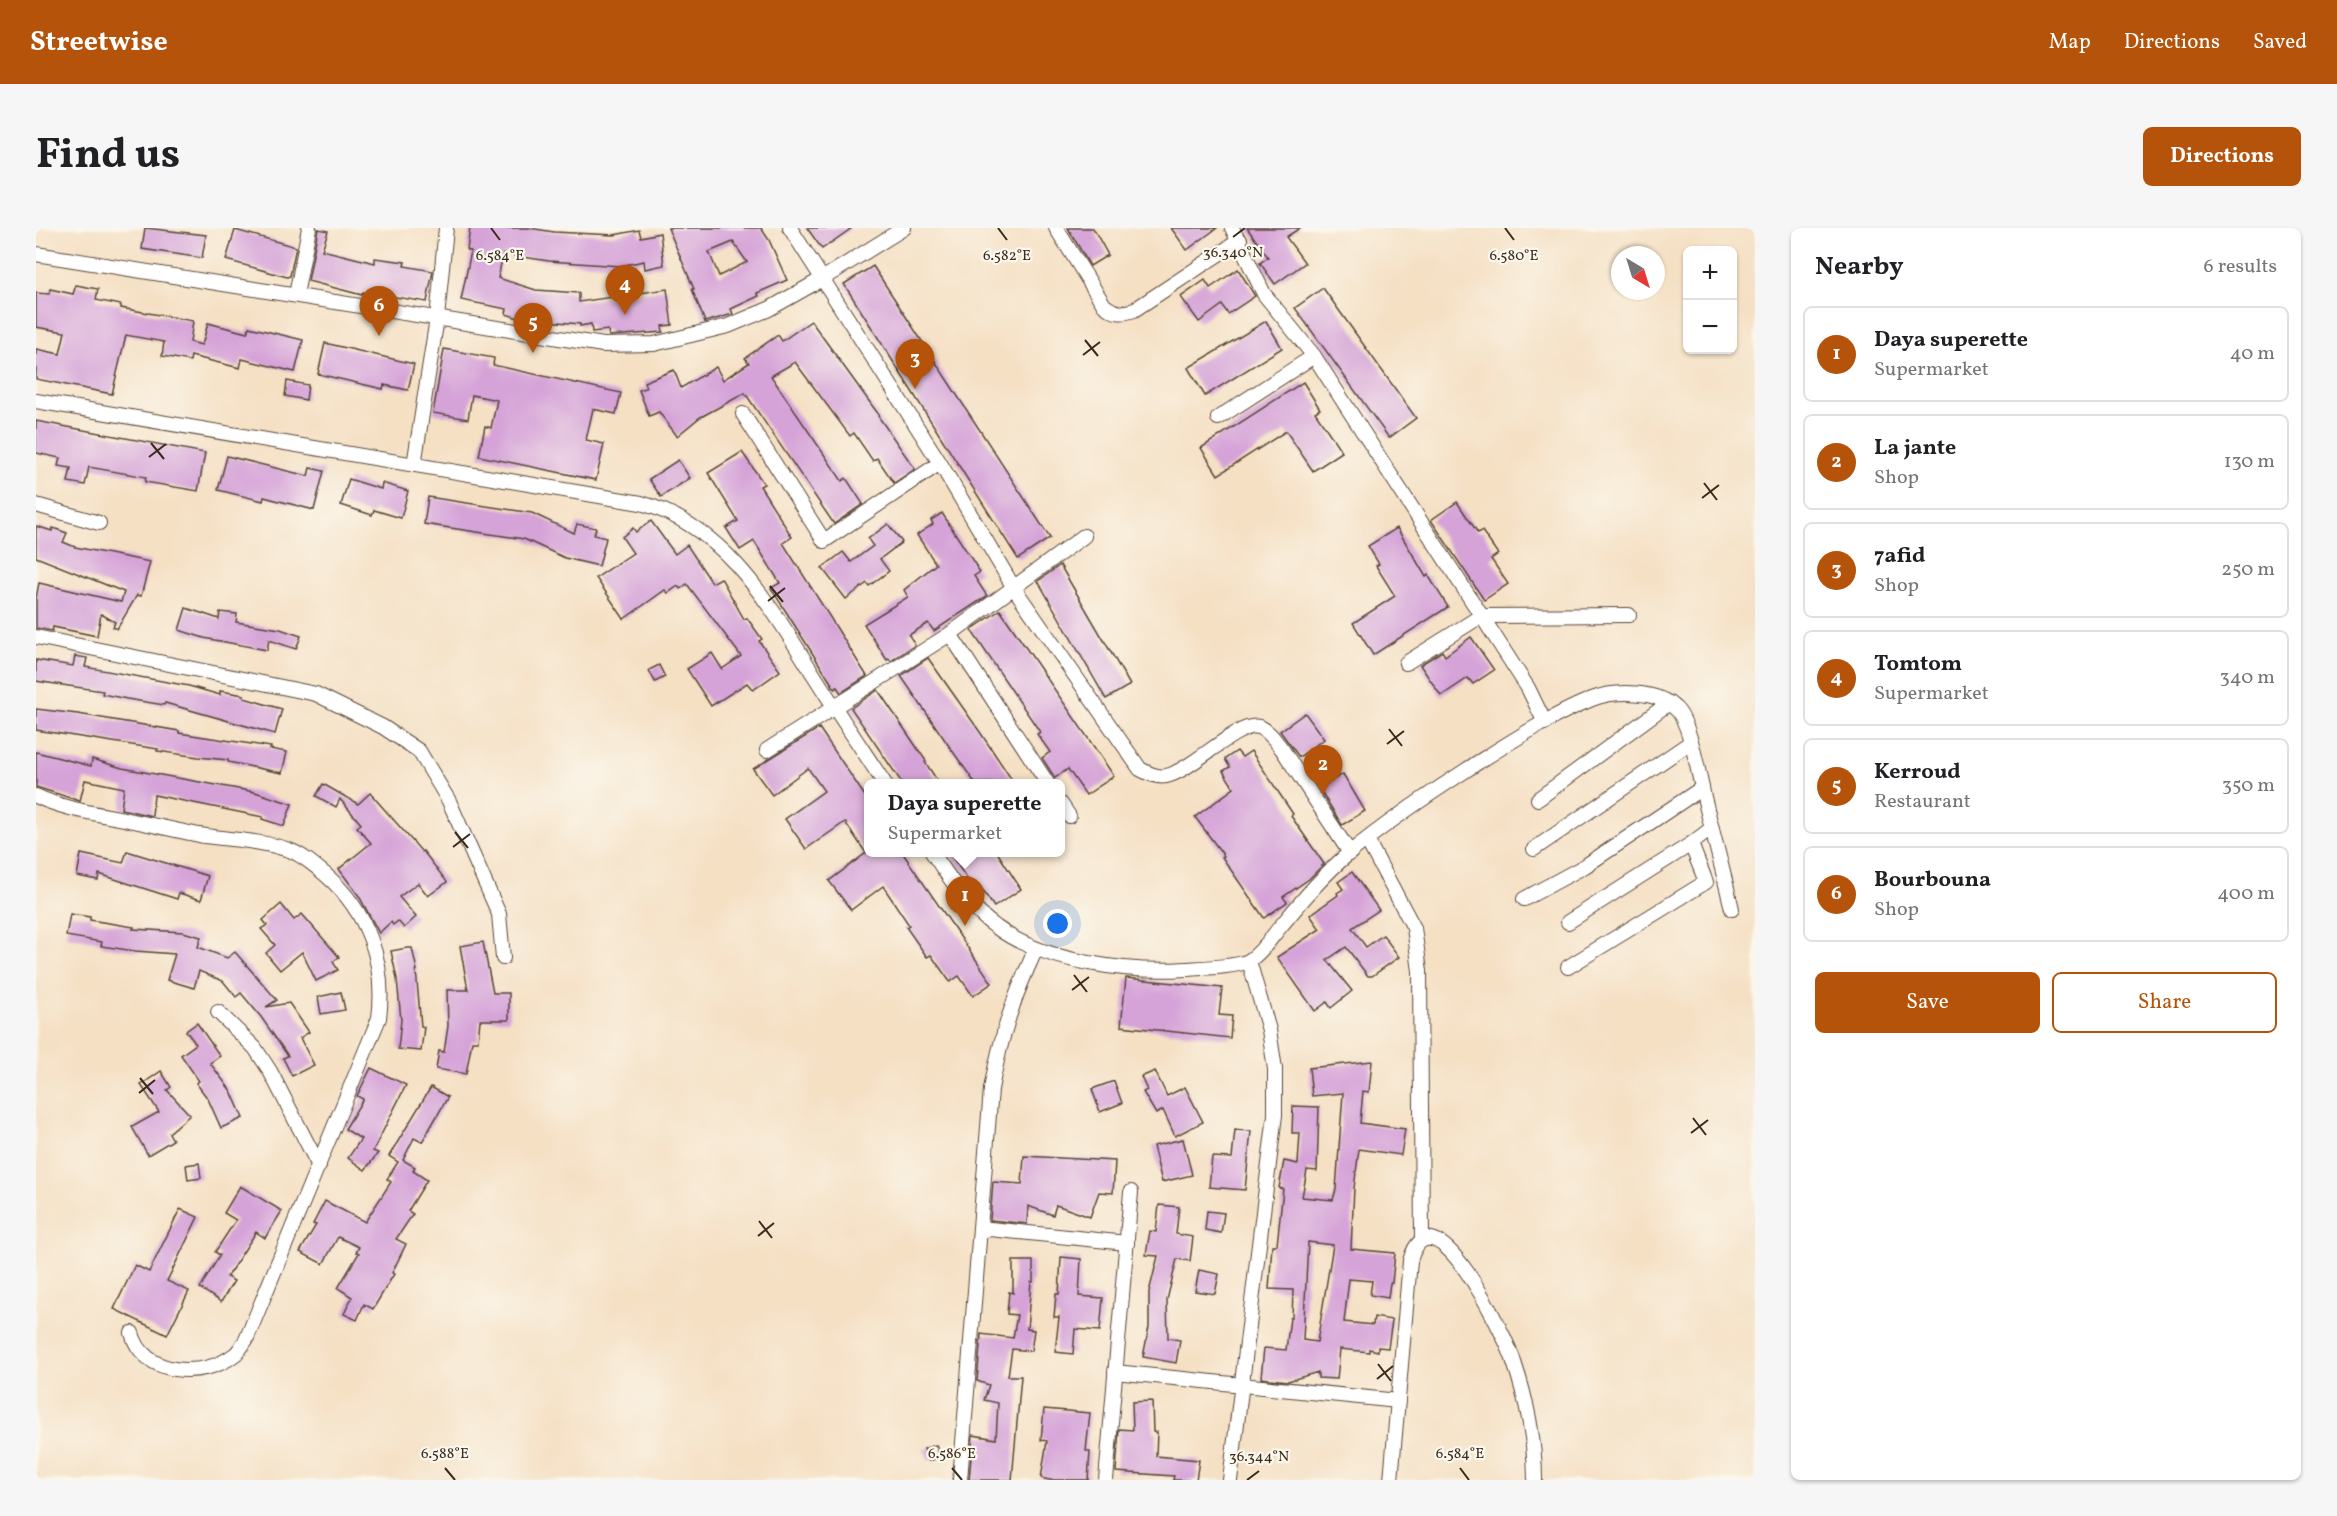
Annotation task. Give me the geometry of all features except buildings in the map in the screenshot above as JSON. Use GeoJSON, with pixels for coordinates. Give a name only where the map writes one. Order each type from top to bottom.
{"type":"FeatureCollection","features":[{"type":"Feature","properties":{"kind":"street"},"geometry":{"type":"LineString","coordinates":[[296,296],[309,228]]}},
{"type":"Feature","properties":{"kind":"street"},"geometry":{"type":"LineString","coordinates":[[414,465],[437,318],[446,228]]}},
{"type":"Feature","properties":{"kind":"street"},"geometry":{"type":"LineString","coordinates":[[790,228],[940,464],[1014,588],[1140,769],[1151,775],[1166,776],[1181,769],[1245,728],[1259,727],[1272,735],[1350,853]]}},
{"type":"Feature","properties":{"kind":"street"},"geometry":{"type":"LineString","coordinates":[[36,254],[603,345],[654,344],[728,327],[769,309],[904,228]]}},
{"type":"Feature","properties":{"kind":"street"},"geometry":{"type":"LineString","coordinates":[[1056,228],[1104,305],[1112,312],[1123,313],[1134,310],[1236,234],[1264,294],[1314,356],[1528,688],[1545,723]]}},
{"type":"Feature","properties":{"kind":"street"},"geometry":{"type":"LineString","coordinates":[[1218,418],[1314,356]]}},
{"type":"Feature","properties":{"kind":"street"},"geometry":{"type":"LineString","coordinates":[[36,401],[640,503],[663,509],[709,538],[737,565],[765,598],[882,779]]}},
{"type":"Feature","properties":{"kind":"street"},"geometry":{"type":"LineString","coordinates":[[743,414],[824,541],[940,464]]}},
{"type":"Feature","properties":{"kind":"street"},"geometry":{"type":"LineString","coordinates":[[36,505],[99,523]]}},
{"type":"Feature","properties":{"kind":"street"},"geometry":{"type":"LineString","coordinates":[[767,750],[950,634],[1084,536]]}},
{"type":"Feature","properties":{"kind":"street"},"geometry":{"type":"LineString","coordinates":[[1406,663],[1481,616],[1629,615]]}},
{"type":"Feature","properties":{"kind":"street"},"geometry":{"type":"LineString","coordinates":[[950,634],[1045,779]]}},
{"type":"Feature","properties":{"kind":"street"},"geometry":{"type":"LineString","coordinates":[[36,637],[316,694],[383,727],[419,751],[449,801],[499,915],[503,958]]}},
{"type":"Feature","properties":{"kind":"street"},"geometry":{"type":"LineString","coordinates":[[935,857],[954,885],[994,927],[1036,949],[1127,969],[1174,970],[1249,961],[1310,892],[1350,853],[1459,775],[1545,723],[1594,699],[1614,694],[1635,694],[1666,700],[1679,711],[1690,742],[1732,909]]}},
{"type":"Feature","properties":{"kind":"street"},"geometry":{"type":"LineString","coordinates":[[1538,799],[1669,703]]}},
{"type":"Feature","properties":{"kind":"street"},"geometry":{"type":"LineString","coordinates":[[1534,849],[1690,742]]}},
{"type":"Feature","properties":{"kind":"street"},"geometry":{"type":"LineString","coordinates":[[1524,899],[1585,866],[1702,788]]}},
{"type":"Feature","properties":{"kind":"street"},"geometry":{"type":"LineString","coordinates":[[36,796],[52,803],[92,813],[290,850],[312,863],[355,905],[369,930],[378,963],[382,995],[380,1018],[246,1340],[235,1355],[207,1368],[188,1370],[167,1368],[154,1362],[135,1342],[132,1333]]}},
{"type":"Feature","properties":{"kind":"street"},"geometry":{"type":"LineString","coordinates":[[1065,810],[1069,816]]}},
{"type":"Feature","properties":{"kind":"street"},"geometry":{"type":"LineString","coordinates":[[1568,922],[1691,844],[1712,828]]}},
{"type":"Feature","properties":{"kind":"street"},"geometry":{"type":"LineString","coordinates":[[1367,840],[1414,928],[1416,939],[1420,971],[1422,1240]]}},
{"type":"Feature","properties":{"kind":"street"},"geometry":{"type":"LineString","coordinates":[[1569,967],[1706,882],[1691,844]]}},
{"type":"Feature","properties":{"kind":"street"},"geometry":{"type":"LineString","coordinates":[[960,1480],[991,1089],[999,1046],[1011,1005],[1036,949]]}},
{"type":"Feature","properties":{"kind":"street"},"geometry":{"type":"LineString","coordinates":[[1230,1480],[1275,1115],[1275,1069],[1269,1030],[1249,961]]}},
{"type":"Feature","properties":{"kind":"street"},"geometry":{"type":"LineString","coordinates":[[218,1012],[255,1048],[270,1071],[320,1166]]}},
{"type":"Feature","properties":{"kind":"street"},"geometry":{"type":"LineString","coordinates":[[1106,1480],[1131,1192]]}},
{"type":"Feature","properties":{"kind":"street"},"geometry":{"type":"LineString","coordinates":[[980,1228],[1127,1243]]}},
{"type":"Feature","properties":{"kind":"street"},"geometry":{"type":"LineString","coordinates":[[1391,1480],[1410,1261],[1413,1249],[1422,1240],[1435,1239],[1447,1247],[1464,1267],[1496,1319],[1513,1359],[1527,1413],[1535,1457],[1535,1480]]}},
{"type":"Feature","properties":{"kind":"street"},"geometry":{"type":"LineString","coordinates":[[1115,1372],[1398,1401]]}},
{"type":"Feature","properties":{"kind":"place","name":"Tomtom"},"geometry":{"type":"Point","coordinates":[625,315]}},
{"type":"Feature","properties":{"kind":"place","name":"Bourbouna"},"geometry":{"type":"Point","coordinates":[379,336]}},
{"type":"Feature","properties":{"kind":"place","name":"Kerroud"},"geometry":{"type":"Point","coordinates":[533,353]}},
{"type":"Feature","properties":{"kind":"place","name":"7afid"},"geometry":{"type":"Point","coordinates":[915,389]}},
{"type":"Feature","properties":{"kind":"place","name":"La jante"},"geometry":{"type":"Point","coordinates":[1323,795]}},
{"type":"Feature","properties":{"kind":"place","name":"Daya superette"},"geometry":{"type":"Point","coordinates":[965,926]}}]}
